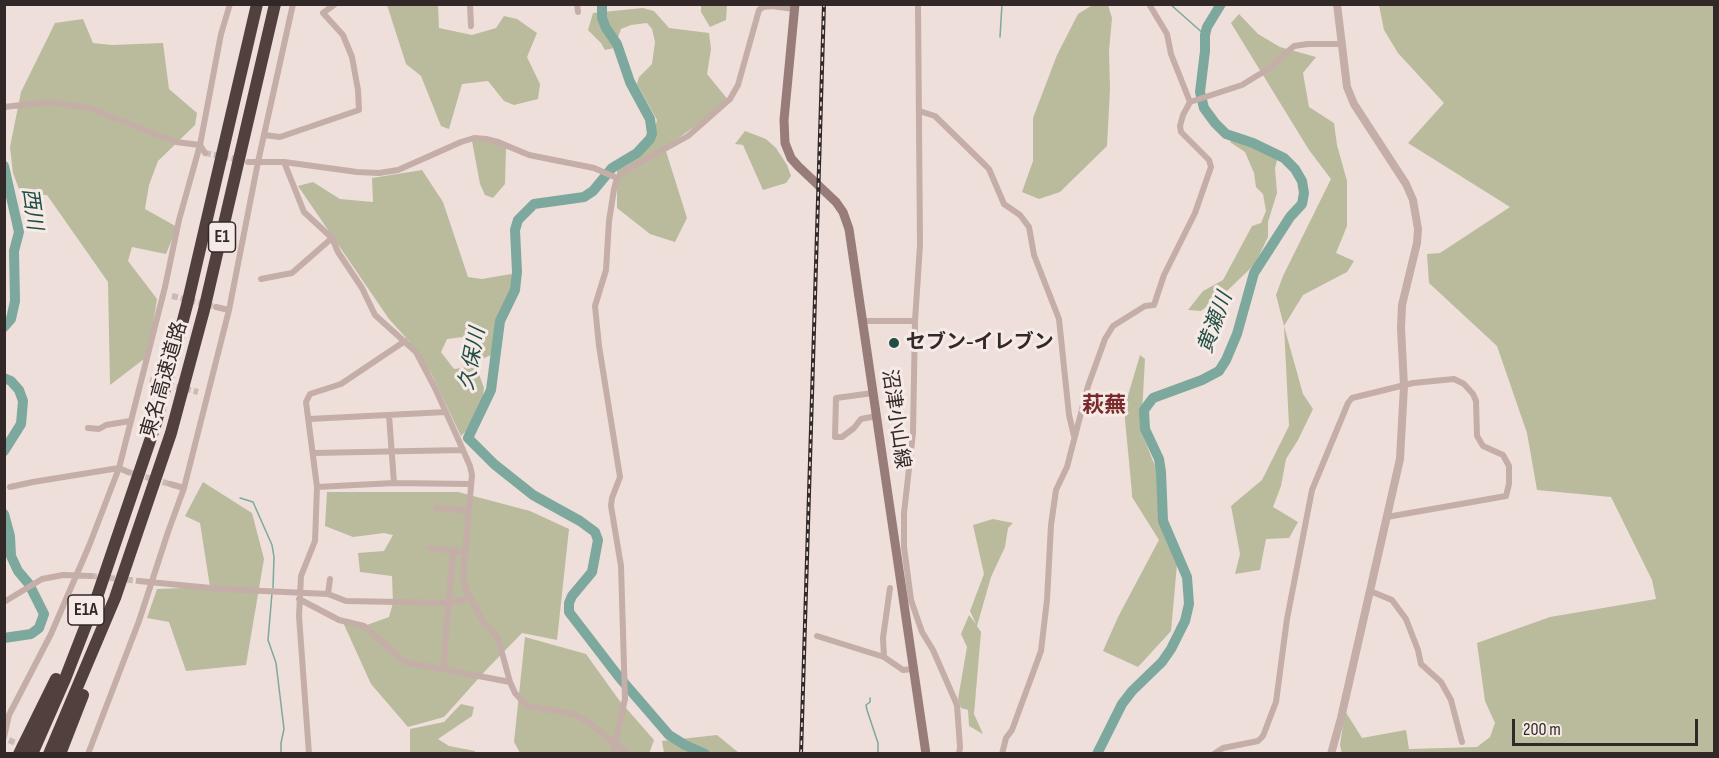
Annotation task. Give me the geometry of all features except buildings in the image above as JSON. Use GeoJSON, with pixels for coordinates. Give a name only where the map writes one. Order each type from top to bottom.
{"type":"FeatureCollection","features":[{"type":"Feature","properties":{"kind":"highway","name":"東名高速道路"},"geometry":{"type":"LineString","coordinates":[[32,753],[65,679],[98,594],[144,463],[184,317],[257,4]]}},
{"type":"Feature","properties":{"kind":"highway","name":"東名高速道路"},"geometry":{"type":"LineString","coordinates":[[49,753],[115,598],[161,467],[204,310],[275,4]]}},
{"type":"Feature","properties":{"kind":"highway","name":"E1A"},"geometry":{"type":"LineString","coordinates":[[19,753],[72,644],[144,463]]}},
{"type":"Feature","properties":{"kind":"highway"},"geometry":{"type":"LineString","coordinates":[[60,753],[133,566],[161,467]]}},
{"type":"Feature","properties":{"kind":"main road","name":"沼津小山線"},"geometry":{"type":"LineString","coordinates":[[794,7],[784,120],[785,143],[791,158],[836,202],[847,221],[852,238],[873,393],[900,547],[913,669],[926,753]]}},
{"type":"Feature","properties":{"kind":"street"},"geometry":{"type":"LineString","coordinates":[[6,738],[9,715],[51,634],[119,468],[130,422],[146,379],[179,220],[200,145],[221,34],[230,4]]}},
{"type":"Feature","properties":{"kind":"street"},"geometry":{"type":"LineString","coordinates":[[88,753],[139,621],[184,488],[229,310],[258,162],[293,4]]}},
{"type":"Feature","properties":{"kind":"street"},"geometry":{"type":"LineString","coordinates":[[264,135],[280,137],[359,110],[352,57],[343,35],[323,14],[335,4]]}},
{"type":"Feature","properties":{"kind":"street"},"geometry":{"type":"LineString","coordinates":[[470,4],[471,26]]}},
{"type":"Feature","properties":{"kind":"street"},"geometry":{"type":"LineString","coordinates":[[918,4],[920,245],[915,321],[914,413],[900,547],[911,600],[922,633],[933,650],[957,705],[959,753]]}},
{"type":"Feature","properties":{"kind":"street"},"geometry":{"type":"LineString","coordinates":[[1149,4],[1167,34],[1171,54],[1192,101]]}},
{"type":"Feature","properties":{"kind":"street"},"geometry":{"type":"LineString","coordinates":[[1330,753],[1400,459],[1404,386],[1402,304],[1417,243],[1416,214],[1406,184],[1354,104],[1347,87],[1337,4]]}},
{"type":"Feature","properties":{"kind":"street"},"geometry":{"type":"LineString","coordinates":[[613,753],[625,699],[620,558],[611,506],[620,477],[599,346],[595,306],[606,270],[609,221],[617,178],[623,172],[688,136],[730,99],[738,85],[759,10],[764,6],[794,7]]}},
{"type":"Feature","properties":{"kind":"street"},"geometry":{"type":"LineString","coordinates":[[1002,753],[1041,651],[1056,490],[1067,467],[1088,386],[1108,332],[1113,326],[1145,306],[1154,305],[1164,275],[1195,213],[1206,185],[1211,167],[1209,160],[1181,132],[1183,115],[1192,101],[1242,85],[1268,69],[1294,46],[1341,44]]}},
{"type":"Feature","properties":{"kind":"street"},"geometry":{"type":"LineString","coordinates":[[4,107],[50,102],[89,108],[176,142],[200,145]]}},
{"type":"Feature","properties":{"kind":"street"},"geometry":{"type":"LineString","coordinates":[[919,111],[935,117],[982,162],[989,170],[1004,204],[1020,215],[1029,227],[1034,255],[1059,319],[1069,415],[1074,437]]}},
{"type":"Feature","properties":{"kind":"street"},"geometry":{"type":"LineString","coordinates":[[248,162],[284,162],[379,173],[398,170],[461,141],[474,138],[498,142],[530,155],[600,171],[617,178]]}},
{"type":"Feature","properties":{"kind":"street"},"geometry":{"type":"LineString","coordinates":[[200,145],[205,153]]}},
{"type":"Feature","properties":{"kind":"street"},"geometry":{"type":"LineString","coordinates":[[284,162],[304,212],[332,238],[338,252],[362,288],[375,315],[416,352],[464,450],[470,466],[464,577],[466,590],[483,621],[498,638],[515,693],[527,706],[574,714],[628,753]]}},
{"type":"Feature","properties":{"kind":"street"},"geometry":{"type":"LineString","coordinates":[[261,279],[292,273],[332,238]]}},
{"type":"Feature","properties":{"kind":"street"},"geometry":{"type":"LineString","coordinates":[[164,294],[172,296]]}},
{"type":"Feature","properties":{"kind":"street"},"geometry":{"type":"LineString","coordinates":[[216,307],[229,310]]}},
{"type":"Feature","properties":{"kind":"street"},"geometry":{"type":"LineString","coordinates":[[863,321],[915,321]]}},
{"type":"Feature","properties":{"kind":"street"},"geometry":{"type":"LineString","coordinates":[[309,753],[299,595],[301,576],[315,541],[317,487],[306,402],[310,394],[342,384],[405,341]]}},
{"type":"Feature","properties":{"kind":"street"},"geometry":{"type":"LineString","coordinates":[[1214,753],[1223,748],[1258,741],[1263,736],[1276,702],[1287,619],[1312,490],[1348,403],[1352,398],[1404,386],[1454,379],[1469,388],[1476,401],[1477,436],[1483,446],[1503,455],[1509,466],[1506,496],[1387,517]]}},
{"type":"Feature","properties":{"kind":"street"},"geometry":{"type":"LineString","coordinates":[[198,392],[207,394]]}},
{"type":"Feature","properties":{"kind":"street"},"geometry":{"type":"LineString","coordinates":[[873,393],[836,398],[835,437],[842,437],[861,419],[877,416]]}},
{"type":"Feature","properties":{"kind":"street"},"geometry":{"type":"LineString","coordinates":[[309,419],[446,412]]}},
{"type":"Feature","properties":{"kind":"street"},"geometry":{"type":"LineString","coordinates":[[389,415],[394,483]]}},
{"type":"Feature","properties":{"kind":"street"},"geometry":{"type":"LineString","coordinates":[[88,428],[99,429],[105,425],[130,422]]}},
{"type":"Feature","properties":{"kind":"street"},"geometry":{"type":"LineString","coordinates":[[313,453],[464,450]]}},
{"type":"Feature","properties":{"kind":"street"},"geometry":{"type":"LineString","coordinates":[[10,488],[119,468],[128,472]]}},
{"type":"Feature","properties":{"kind":"street"},"geometry":{"type":"LineString","coordinates":[[317,487],[394,483],[470,484]]}},
{"type":"Feature","properties":{"kind":"street"},"geometry":{"type":"LineString","coordinates":[[170,484],[184,488]]}},
{"type":"Feature","properties":{"kind":"street"},"geometry":{"type":"LineString","coordinates":[[436,508],[468,511]]}},
{"type":"Feature","properties":{"kind":"street"},"geometry":{"type":"LineString","coordinates":[[430,548],[465,552]]}},
{"type":"Feature","properties":{"kind":"street"},"geometry":{"type":"LineString","coordinates":[[443,669],[453,551]]}},
{"type":"Feature","properties":{"kind":"street"},"geometry":{"type":"LineString","coordinates":[[4,602],[35,583],[52,576],[91,576]]}},
{"type":"Feature","properties":{"kind":"street"},"geometry":{"type":"LineString","coordinates":[[328,594],[330,579]]}},
{"type":"Feature","properties":{"kind":"street"},"geometry":{"type":"LineString","coordinates":[[139,581],[299,595],[328,594],[346,601],[448,603],[471,598]]}},
{"type":"Feature","properties":{"kind":"street"},"geometry":{"type":"LineString","coordinates":[[884,657],[883,639],[890,588]]}},
{"type":"Feature","properties":{"kind":"street"},"geometry":{"type":"LineString","coordinates":[[1370,591],[1392,600],[1406,619],[1421,664],[1441,682],[1451,700],[1462,742]]}},
{"type":"Feature","properties":{"kind":"street"},"geometry":{"type":"LineString","coordinates":[[299,595],[339,620],[364,626],[405,662],[510,682]]}},
{"type":"Feature","properties":{"kind":"street"},"geometry":{"type":"LineString","coordinates":[[817,636],[884,657],[903,670],[913,669]]}},
{"type":"Feature","properties":{"kind":"green space"},"geometry":{"type":"Polygon","coordinates":[[[1094,4],[1108,5],[1112,18],[1107,146],[1060,192],[1039,199],[1022,192],[1033,161],[1033,118],[1057,55],[1078,14],[1094,4]]]}},
{"type":"Feature","properties":{"kind":"green space"},"geometry":{"type":"Polygon","coordinates":[[[387,5],[438,5],[439,28],[472,35],[496,28],[504,16],[517,19],[537,33],[527,57],[540,84],[538,99],[514,105],[504,101],[488,81],[462,84],[449,129],[441,126],[421,76],[406,64],[387,5]]]}},
{"type":"Feature","properties":{"kind":"green space"},"geometry":{"type":"Polygon","coordinates":[[[701,5],[727,5],[726,20],[710,27],[701,12],[701,5]]]}},
{"type":"Feature","properties":{"kind":"green space"},"geometry":{"type":"Polygon","coordinates":[[[1379,5],[1714,5],[1714,753],[1342,754],[1340,745],[1345,711],[1362,738],[1406,730],[1409,749],[1477,747],[1490,737],[1495,723],[1485,701],[1477,643],[1550,617],[1656,599],[1652,580],[1611,497],[1537,490],[1527,433],[1497,346],[1429,283],[1427,254],[1440,253],[1510,207],[1408,143],[1444,103],[1398,53],[1384,30],[1379,5]]]}},
{"type":"Feature","properties":{"kind":"green space"},"geometry":{"type":"Polygon","coordinates":[[[643,8],[654,11],[669,28],[709,33],[711,49],[707,74],[729,101],[665,148],[687,218],[675,242],[650,234],[617,208],[617,170],[653,136],[657,120],[637,84],[639,77],[652,64],[655,42],[652,29],[647,23],[621,29],[614,48],[605,50],[588,30],[593,13],[643,8]]]}},
{"type":"Feature","properties":{"kind":"green space"},"geometry":{"type":"Polygon","coordinates":[[[1239,14],[1258,34],[1280,47],[1316,57],[1303,73],[1309,107],[1334,123],[1337,145],[1347,181],[1347,226],[1336,253],[1354,261],[1347,272],[1303,295],[1284,326],[1276,295],[1283,276],[1331,179],[1309,150],[1231,23],[1239,14]]]}},
{"type":"Feature","properties":{"kind":"green space"},"geometry":{"type":"Polygon","coordinates":[[[83,19],[93,43],[112,45],[163,43],[169,89],[197,113],[195,125],[158,161],[149,185],[145,209],[177,227],[166,254],[132,247],[128,261],[157,299],[148,356],[110,385],[108,282],[47,195],[29,195],[19,189],[13,173],[10,147],[21,92],[55,23],[83,19]]]}},
{"type":"Feature","properties":{"kind":"green space"},"geometry":{"type":"Polygon","coordinates":[[[745,131],[766,139],[776,148],[791,176],[786,183],[763,190],[743,145],[735,144],[745,131]]]}},
{"type":"Feature","properties":{"kind":"green space"},"geometry":{"type":"Polygon","coordinates":[[[1235,137],[1275,155],[1277,161],[1275,168],[1277,193],[1268,222],[1268,237],[1255,264],[1228,290],[1201,311],[1188,310],[1203,291],[1223,280],[1252,226],[1261,223],[1266,211],[1263,194],[1256,187],[1254,173],[1245,152],[1230,142],[1235,137]]]}},
{"type":"Feature","properties":{"kind":"green space"},"geometry":{"type":"Polygon","coordinates":[[[486,139],[506,148],[505,184],[493,198],[485,195],[480,184],[472,141],[486,139]]]}},
{"type":"Feature","properties":{"kind":"green space"},"geometry":{"type":"Polygon","coordinates":[[[422,170],[443,202],[468,277],[482,279],[511,274],[516,282],[493,354],[482,359],[463,337],[447,339],[441,352],[454,369],[476,366],[484,388],[480,418],[461,436],[432,375],[408,340],[389,319],[298,186],[313,182],[340,199],[373,202],[372,178],[422,170]]]}},
{"type":"Feature","properties":{"kind":"green space"},"geometry":{"type":"Polygon","coordinates":[[[1284,326],[1303,394],[1313,409],[1286,459],[1281,486],[1273,507],[1298,522],[1289,538],[1266,539],[1260,570],[1235,574],[1240,554],[1231,506],[1262,480],[1289,426],[1284,326]]]}},
{"type":"Feature","properties":{"kind":"green space"},"geometry":{"type":"Polygon","coordinates":[[[1140,355],[1145,359],[1141,431],[1157,471],[1163,513],[1178,553],[1171,631],[1138,667],[1103,651],[1118,617],[1159,540],[1132,497],[1124,409],[1140,355]]]}},
{"type":"Feature","properties":{"kind":"green space"},"geometry":{"type":"Polygon","coordinates":[[[203,482],[252,513],[264,559],[246,665],[186,671],[169,622],[147,618],[157,589],[210,587],[200,523],[185,516],[203,482]]]}},
{"type":"Feature","properties":{"kind":"green space"},"geometry":{"type":"Polygon","coordinates":[[[327,492],[458,492],[530,511],[569,529],[557,640],[522,633],[444,717],[408,727],[371,684],[341,618],[364,626],[389,617],[393,603],[392,576],[360,572],[358,553],[384,551],[393,535],[384,533],[353,537],[325,526],[327,492]]]}},
{"type":"Feature","properties":{"kind":"green space"},"geometry":{"type":"Polygon","coordinates":[[[993,519],[1013,523],[1008,528],[1005,547],[991,577],[977,626],[981,632],[974,714],[983,734],[969,726],[968,710],[961,708],[958,699],[967,647],[961,634],[969,615],[976,624],[970,611],[984,574],[973,525],[993,519]]]}},
{"type":"Feature","properties":{"kind":"green space"},"geometry":{"type":"Polygon","coordinates":[[[525,637],[586,654],[619,700],[654,740],[649,754],[520,753],[514,742],[525,637]]]}},
{"type":"Feature","properties":{"kind":"green space"},"geometry":{"type":"Polygon","coordinates":[[[461,704],[474,707],[472,716],[438,739],[449,746],[475,751],[475,753],[410,753],[410,729],[444,722],[461,704]]]}},
{"type":"Feature","properties":{"kind":"green space"},"geometry":{"type":"Polygon","coordinates":[[[717,735],[739,753],[664,753],[662,741],[717,735]]]}},
{"type":"Feature","properties":{"kind":"waterway","name":"久保川"},"geometry":{"type":"LineString","coordinates":[[602,4],[602,18],[617,44],[630,82],[650,119],[652,134],[637,153],[612,168],[593,191],[584,197],[534,204],[518,220],[515,230],[517,272],[515,290],[500,321],[491,390],[468,438],[494,464],[533,495],[595,532],[598,540],[592,572],[572,596],[569,612],[619,677],[669,735],[705,754]]}},
{"type":"Feature","properties":{"kind":"waterway"},"geometry":{"type":"LineString","coordinates":[[1000,37],[1002,4]]}},
{"type":"Feature","properties":{"kind":"waterway"},"geometry":{"type":"LineString","coordinates":[[1170,4],[1205,35]]}},
{"type":"Feature","properties":{"kind":"waterway","name":"黄瀬川"},"geometry":{"type":"LineString","coordinates":[[1097,754],[1122,704],[1162,662],[1171,649],[1185,621],[1189,604],[1187,577],[1163,521],[1159,459],[1145,429],[1144,410],[1153,398],[1202,380],[1219,371],[1237,334],[1254,273],[1290,217],[1302,204],[1304,193],[1302,181],[1295,169],[1284,158],[1253,143],[1226,134],[1204,108],[1200,92],[1205,35],[1207,27],[1221,4]]}},
{"type":"Feature","properties":{"kind":"waterway","name":"西川"},"geometry":{"type":"LineString","coordinates":[[4,166],[19,232],[14,251],[15,301],[11,319],[4,327]]}},
{"type":"Feature","properties":{"kind":"waterway","name":"西川"},"geometry":{"type":"LineString","coordinates":[[4,378],[11,381],[19,390],[23,401],[21,424],[4,451]]}},
{"type":"Feature","properties":{"kind":"waterway"},"geometry":{"type":"LineString","coordinates":[[240,498],[253,502],[272,545],[273,588]]}},
{"type":"Feature","properties":{"kind":"waterway","name":"西川"},"geometry":{"type":"LineString","coordinates":[[4,514],[10,536],[11,556],[44,614],[39,628],[31,634],[4,638]]}},
{"type":"Feature","properties":{"kind":"waterway"},"geometry":{"type":"LineString","coordinates":[[272,593],[268,640],[276,663],[284,729],[281,754]]}},
{"type":"Feature","properties":{"kind":"waterway"},"geometry":{"type":"LineString","coordinates":[[870,698],[870,702],[866,705],[878,743],[878,754]]}},
{"type":"Feature","properties":{"kind":"tunnel"},"geometry":{"type":"LineString","coordinates":[[205,153],[240,160]]}},
{"type":"Feature","properties":{"kind":"tunnel"},"geometry":{"type":"LineString","coordinates":[[172,296],[216,307]]}},
{"type":"Feature","properties":{"kind":"tunnel"},"geometry":{"type":"LineString","coordinates":[[150,380],[198,392]]}},
{"type":"Feature","properties":{"kind":"tunnel"},"geometry":{"type":"LineString","coordinates":[[128,472],[170,484]]}},
{"type":"Feature","properties":{"kind":"tunnel"},"geometry":{"type":"LineString","coordinates":[[91,576],[139,581]]}},
{"type":"Feature","properties":{"kind":"tunnel"},"geometry":{"type":"LineString","coordinates":[[9,740],[23,747]]}},
{"type":"Feature","properties":{"kind":"railway"},"geometry":{"type":"LineString","coordinates":[[801,754],[824,4]]}},
{"type":"Feature","properties":{"kind":"place","name":"セブン-イレブン"},"geometry":{"type":"Point","coordinates":[894,343]}},
{"type":"Feature","properties":{"kind":"district","name":"萩蕪"},"geometry":{"type":"Point","coordinates":[1104,406]}}]}
